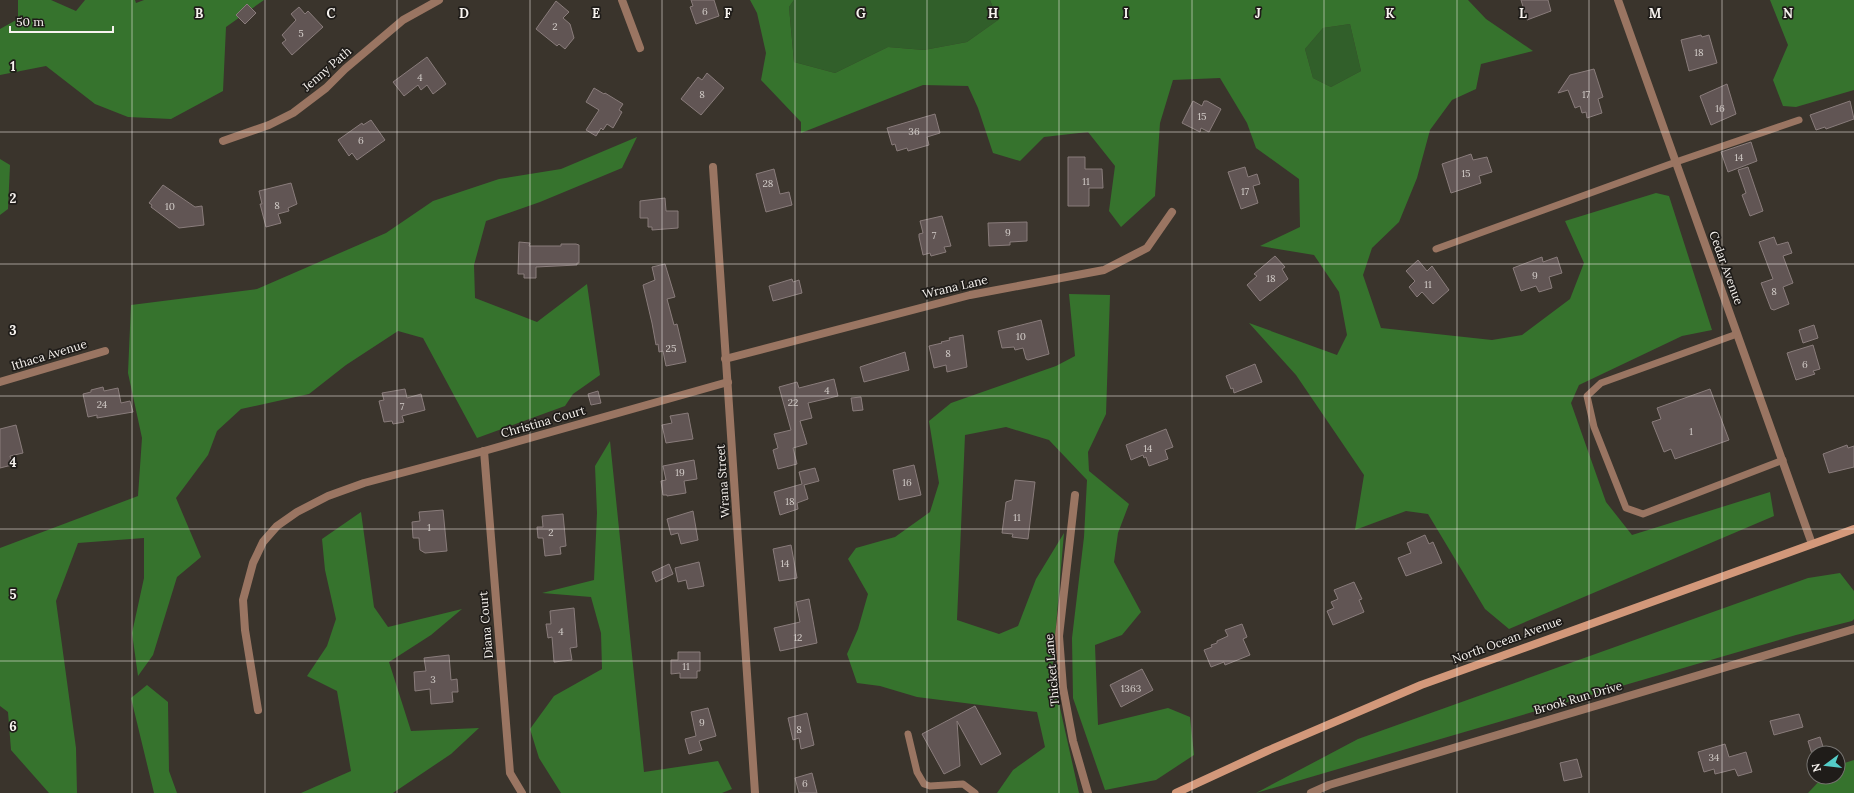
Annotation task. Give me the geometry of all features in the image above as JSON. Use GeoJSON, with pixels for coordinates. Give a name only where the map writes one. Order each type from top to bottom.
{"type":"FeatureCollection","features":[{"type":"Feature","properties":{"kind":"main road","name":"North Ocean Avenue"},"geometry":{"type":"LineString","coordinates":[[1176,793],[1281,744],[1421,685],[1854,529]]}},
{"type":"Feature","properties":{"kind":"street","name":"Jenny Path"},"geometry":{"type":"LineString","coordinates":[[223,141],[269,125],[293,113],[326,88],[345,68],[403,20],[439,0]]}},
{"type":"Feature","properties":{"kind":"street"},"geometry":{"type":"LineString","coordinates":[[622,0],[640,48]]}},
{"type":"Feature","properties":{"kind":"street","name":"Cedar Avenue"},"geometry":{"type":"LineString","coordinates":[[1618,0],[1812,544]]}},
{"type":"Feature","properties":{"kind":"street","name":"Wrana Street"},"geometry":{"type":"LineString","coordinates":[[713,167],[755,793]]}},
{"type":"Feature","properties":{"kind":"street","name":"Wrana Lane"},"geometry":{"type":"LineString","coordinates":[[725,359],[970,295],[1104,270],[1147,248],[1172,212]]}},
{"type":"Feature","properties":{"kind":"street","name":"Ithaca Avenue"},"geometry":{"type":"LineString","coordinates":[[0,382],[105,351]]}},
{"type":"Feature","properties":{"kind":"street","name":"Christina Court"},"geometry":{"type":"LineString","coordinates":[[258,710],[245,630],[244,600],[256,556],[263,542],[277,526],[297,512],[328,496],[364,483],[484,451],[728,382]]}},
{"type":"Feature","properties":{"kind":"street","name":"Diana Court"},"geometry":{"type":"LineString","coordinates":[[484,451],[510,773],[522,793]]}},
{"type":"Feature","properties":{"kind":"street","name":"Thicket Lane"},"geometry":{"type":"LineString","coordinates":[[1075,495],[1059,636],[1063,688],[1073,741],[1088,793]]}},
{"type":"Feature","properties":{"kind":"street","name":"Brook Run Drive"},"geometry":{"type":"LineString","coordinates":[[1311,793],[1337,783],[1518,728],[1854,629]]}},
{"type":"Feature","properties":{"kind":"lane"},"geometry":{"type":"LineString","coordinates":[[1436,249],[1676,162],[1799,120]]}},
{"type":"Feature","properties":{"kind":"lane"},"geometry":{"type":"LineString","coordinates":[[1737,334],[1601,382],[1587,396],[1594,427],[1626,508],[1642,514],[1782,460]]}},
{"type":"Feature","properties":{"kind":"lane"},"geometry":{"type":"LineString","coordinates":[[908,734],[917,772],[924,784],[930,786],[963,784],[975,793]]}},
{"type":"Feature","properties":{"kind":"green space"},"geometry":{"type":"Polygon","coordinates":[[[18,0],[51,0],[76,11],[85,0],[135,0],[136,3],[144,0],[264,0],[226,27],[223,91],[171,119],[128,117],[95,104],[46,66],[0,75],[0,29],[18,19],[18,0]]]}},
{"type":"Feature","properties":{"kind":"green space"},"geometry":{"type":"Polygon","coordinates":[[[750,0],[794,0],[789,7],[794,62],[835,73],[888,47],[924,50],[967,42],[998,20],[990,0],[1468,0],[1486,19],[1533,51],[1481,64],[1476,89],[1452,100],[1430,130],[1417,178],[1399,222],[1372,248],[1363,275],[1381,328],[1492,340],[1522,335],[1570,299],[1584,263],[1565,221],[1656,193],[1669,196],[1712,330],[1682,336],[1579,385],[1571,403],[1606,502],[1632,535],[1770,492],[1774,516],[1509,629],[1485,609],[1428,514],[1406,511],[1355,530],[1364,475],[1296,375],[1249,323],[1337,355],[1347,335],[1339,292],[1314,255],[1260,246],[1300,227],[1299,179],[1256,148],[1247,123],[1220,78],[1173,80],[1160,123],[1155,196],[1121,227],[1109,211],[1115,166],[1088,132],[1044,137],[1020,161],[993,153],[978,108],[968,86],[923,85],[801,133],[801,122],[761,80],[766,53],[757,13],[750,0]],[[1350,24],[1323,28],[1305,49],[1313,78],[1331,87],[1361,71],[1350,24]]]}},
{"type":"Feature","properties":{"kind":"green space"},"geometry":{"type":"Polygon","coordinates":[[[794,0],[990,0],[998,20],[967,42],[924,50],[888,47],[835,73],[794,62],[789,7],[794,0]]]}},
{"type":"Feature","properties":{"kind":"green space"},"geometry":{"type":"Polygon","coordinates":[[[1770,0],[1854,0],[1854,90],[1796,107],[1783,106],[1773,80],[1788,45],[1770,0]]]}},
{"type":"Feature","properties":{"kind":"green space"},"geometry":{"type":"Polygon","coordinates":[[[1350,24],[1361,71],[1331,87],[1313,78],[1305,49],[1323,28],[1350,24]]]}},
{"type":"Feature","properties":{"kind":"green space"},"geometry":{"type":"Polygon","coordinates":[[[637,137],[622,168],[540,202],[486,221],[474,265],[475,298],[537,322],[587,284],[600,375],[573,394],[565,406],[477,438],[423,338],[398,331],[346,365],[309,394],[241,409],[217,431],[208,455],[176,498],[201,557],[177,577],[153,655],[138,676],[132,633],[144,578],[144,538],[78,543],[56,601],[76,748],[77,793],[49,793],[11,750],[8,712],[0,706],[0,548],[138,496],[142,438],[128,373],[131,305],[257,289],[386,233],[433,201],[499,179],[561,169],[637,137]]]}},
{"type":"Feature","properties":{"kind":"green space"},"geometry":{"type":"Polygon","coordinates":[[[0,159],[10,165],[8,209],[0,215],[0,159]]]}},
{"type":"Feature","properties":{"kind":"green space"},"geometry":{"type":"Polygon","coordinates":[[[1069,294],[1110,295],[1106,414],[1088,452],[1089,471],[1129,504],[1118,533],[1114,562],[1141,612],[1122,635],[1095,645],[1098,725],[1168,708],[1190,717],[1194,755],[1156,780],[1105,790],[1073,698],[1072,638],[1084,537],[1087,480],[1049,440],[1006,427],[965,435],[957,620],[999,634],[1018,626],[1036,579],[1064,533],[1052,672],[1079,793],[997,793],[1013,770],[1045,747],[1037,712],[917,697],[880,686],[857,683],[847,654],[858,629],[868,594],[848,559],[856,548],[895,537],[930,512],[939,483],[929,421],[951,403],[1056,366],[1075,356],[1069,294]]]}},
{"type":"Feature","properties":{"kind":"green space"},"geometry":{"type":"Polygon","coordinates":[[[610,441],[644,772],[718,761],[732,789],[722,793],[561,793],[539,758],[530,729],[554,696],[602,669],[601,633],[591,597],[542,593],[594,580],[597,513],[595,466],[610,441]]]}},
{"type":"Feature","properties":{"kind":"green space"},"geometry":{"type":"Polygon","coordinates":[[[361,512],[374,607],[388,627],[462,609],[431,635],[389,662],[411,731],[479,728],[451,754],[393,793],[301,793],[351,771],[337,691],[307,676],[327,646],[336,619],[325,570],[322,539],[361,512]]]}},
{"type":"Feature","properties":{"kind":"green space"},"geometry":{"type":"Polygon","coordinates":[[[1840,573],[1854,591],[1854,619],[1852,621],[1796,635],[1256,793],[1358,739],[1808,578],[1840,573]]]}},
{"type":"Feature","properties":{"kind":"green space"},"geometry":{"type":"Polygon","coordinates":[[[147,685],[168,702],[169,771],[177,793],[154,793],[131,698],[147,685]]]}},
{"type":"Feature","properties":{"kind":"green space"},"geometry":{"type":"Polygon","coordinates":[[[1854,760],[1854,793],[1808,793],[1816,785],[1846,785],[1846,762],[1854,760]]]}},
{"type":"Feature","properties":{"kind":"building"},"geometry":{"type":"Polygon","coordinates":[[[691,0],[714,0],[719,16],[696,24],[690,7],[693,6],[691,0]]]}},
{"type":"Feature","properties":{"kind":"building"},"geometry":{"type":"Polygon","coordinates":[[[1521,0],[1548,0],[1551,11],[1527,20],[1521,0]]]}},
{"type":"Feature","properties":{"kind":"building"},"geometry":{"type":"Polygon","coordinates":[[[556,1],[569,12],[563,18],[570,24],[574,38],[565,49],[559,44],[557,46],[536,29],[556,1]]]}},
{"type":"Feature","properties":{"kind":"building"},"geometry":{"type":"Polygon","coordinates":[[[247,4],[256,13],[245,24],[236,15],[247,4]]]}},
{"type":"Feature","properties":{"kind":"building"},"geometry":{"type":"Polygon","coordinates":[[[299,7],[305,14],[308,11],[323,27],[292,55],[282,43],[286,40],[282,35],[296,20],[291,14],[299,7]]]}},
{"type":"Feature","properties":{"kind":"building"},"geometry":{"type":"Polygon","coordinates":[[[1701,35],[1702,37],[1709,35],[1717,63],[1689,71],[1681,40],[1701,35]]]}},
{"type":"Feature","properties":{"kind":"building"},"geometry":{"type":"Polygon","coordinates":[[[427,57],[446,84],[433,94],[427,85],[421,90],[418,85],[404,96],[393,82],[427,57]]]}},
{"type":"Feature","properties":{"kind":"building"},"geometry":{"type":"Polygon","coordinates":[[[1594,69],[1603,97],[1598,99],[1602,113],[1587,118],[1586,112],[1582,113],[1580,106],[1575,108],[1568,90],[1558,93],[1570,75],[1594,69]]]}},
{"type":"Feature","properties":{"kind":"building"},"geometry":{"type":"Polygon","coordinates":[[[707,73],[724,88],[701,115],[681,99],[698,77],[702,80],[707,73]]]}},
{"type":"Feature","properties":{"kind":"building"},"geometry":{"type":"Polygon","coordinates":[[[1727,84],[1736,114],[1711,125],[1700,96],[1727,84]]]}},
{"type":"Feature","properties":{"kind":"building"},"geometry":{"type":"Polygon","coordinates":[[[594,88],[623,104],[619,110],[622,112],[613,128],[607,124],[603,130],[601,128],[596,136],[586,130],[599,110],[586,102],[594,88]]]}},
{"type":"Feature","properties":{"kind":"building"},"geometry":{"type":"Polygon","coordinates":[[[1193,101],[1202,106],[1204,101],[1207,101],[1221,109],[1209,132],[1201,128],[1200,132],[1182,123],[1193,101]]]}},
{"type":"Feature","properties":{"kind":"building"},"geometry":{"type":"Polygon","coordinates":[[[1850,101],[1854,119],[1826,129],[1825,127],[1816,130],[1810,115],[1850,101]]]}},
{"type":"Feature","properties":{"kind":"building"},"geometry":{"type":"Polygon","coordinates":[[[935,114],[940,133],[927,137],[929,145],[908,151],[907,148],[897,151],[895,144],[892,145],[887,128],[935,114]]]}},
{"type":"Feature","properties":{"kind":"building"},"geometry":{"type":"Polygon","coordinates":[[[371,120],[385,140],[357,160],[352,153],[349,156],[338,140],[362,123],[363,125],[371,120]]]}},
{"type":"Feature","properties":{"kind":"building"},"geometry":{"type":"Polygon","coordinates":[[[1751,142],[1757,161],[1728,172],[1721,152],[1751,142]]]}},
{"type":"Feature","properties":{"kind":"building"},"geometry":{"type":"Polygon","coordinates":[[[1471,154],[1473,160],[1487,157],[1492,172],[1479,176],[1481,183],[1451,193],[1442,164],[1471,154]]]}},
{"type":"Feature","properties":{"kind":"building"},"geometry":{"type":"Polygon","coordinates":[[[1068,157],[1085,157],[1085,169],[1102,169],[1103,188],[1089,188],[1089,206],[1068,206],[1068,157]]]}},
{"type":"Feature","properties":{"kind":"building"},"geometry":{"type":"Polygon","coordinates":[[[1245,167],[1248,177],[1257,174],[1260,184],[1253,186],[1258,203],[1241,209],[1228,172],[1245,167]]]}},
{"type":"Feature","properties":{"kind":"building"},"geometry":{"type":"Polygon","coordinates":[[[1748,167],[1763,211],[1750,216],[1742,195],[1746,193],[1738,170],[1748,167]]]}},
{"type":"Feature","properties":{"kind":"building"},"geometry":{"type":"Polygon","coordinates":[[[774,169],[780,194],[789,192],[792,205],[766,212],[756,174],[774,169]]]}},
{"type":"Feature","properties":{"kind":"building"},"geometry":{"type":"Polygon","coordinates":[[[291,183],[297,204],[288,208],[289,211],[278,214],[281,223],[266,227],[260,204],[262,204],[259,191],[291,183]]]}},
{"type":"Feature","properties":{"kind":"building"},"geometry":{"type":"Polygon","coordinates":[[[163,185],[195,207],[202,206],[204,225],[179,228],[151,207],[152,205],[149,203],[163,185]]]}},
{"type":"Feature","properties":{"kind":"building"},"geometry":{"type":"Polygon","coordinates":[[[665,198],[666,211],[678,211],[678,228],[652,230],[652,227],[648,227],[648,218],[640,218],[640,201],[665,198]]]}},
{"type":"Feature","properties":{"kind":"building"},"geometry":{"type":"Polygon","coordinates":[[[942,216],[951,246],[944,247],[946,252],[931,256],[930,253],[923,255],[919,237],[919,234],[923,233],[920,221],[942,216]]]}},
{"type":"Feature","properties":{"kind":"building"},"geometry":{"type":"Polygon","coordinates":[[[1027,222],[1027,241],[1010,242],[1010,245],[989,246],[988,223],[1027,222]]]}},
{"type":"Feature","properties":{"kind":"building"},"geometry":{"type":"Polygon","coordinates":[[[1774,237],[1777,245],[1788,242],[1792,253],[1783,256],[1793,283],[1783,287],[1789,304],[1774,310],[1771,309],[1761,283],[1773,279],[1759,242],[1774,237]]]}},
{"type":"Feature","properties":{"kind":"building"},"geometry":{"type":"Polygon","coordinates":[[[519,242],[530,243],[529,246],[561,246],[561,244],[579,245],[579,263],[577,263],[577,265],[536,267],[536,278],[524,278],[524,274],[518,274],[519,242]]]}},
{"type":"Feature","properties":{"kind":"building"},"geometry":{"type":"Polygon","coordinates":[[[1275,256],[1285,267],[1282,269],[1288,279],[1260,301],[1247,285],[1257,276],[1254,274],[1275,256]]]}},
{"type":"Feature","properties":{"kind":"building"},"geometry":{"type":"Polygon","coordinates":[[[1542,257],[1543,262],[1557,257],[1562,273],[1549,277],[1552,288],[1539,292],[1536,286],[1521,291],[1513,268],[1542,257]]]}},
{"type":"Feature","properties":{"kind":"building"},"geometry":{"type":"Polygon","coordinates":[[[1418,260],[1427,271],[1432,266],[1449,290],[1433,304],[1422,292],[1417,297],[1409,287],[1415,281],[1406,271],[1418,260]]]}},
{"type":"Feature","properties":{"kind":"building"},"geometry":{"type":"Polygon","coordinates":[[[665,264],[675,297],[667,299],[674,325],[677,324],[686,362],[666,366],[663,351],[659,352],[658,344],[656,345],[643,285],[655,280],[652,267],[665,264]]]}},
{"type":"Feature","properties":{"kind":"building"},"geometry":{"type":"Polygon","coordinates":[[[792,279],[793,282],[799,280],[802,293],[773,301],[769,286],[792,279]]]}},
{"type":"Feature","properties":{"kind":"building"},"geometry":{"type":"Polygon","coordinates":[[[1041,320],[1049,354],[1028,360],[1026,359],[1023,348],[1015,350],[1014,347],[1002,348],[998,331],[1041,320]]]}},
{"type":"Feature","properties":{"kind":"building"},"geometry":{"type":"Polygon","coordinates":[[[1814,325],[1818,338],[1803,343],[1799,330],[1814,325]]]}},
{"type":"Feature","properties":{"kind":"building"},"geometry":{"type":"Polygon","coordinates":[[[963,335],[967,367],[947,372],[946,365],[934,368],[929,346],[950,340],[949,338],[963,335]]]}},
{"type":"Feature","properties":{"kind":"building"},"geometry":{"type":"Polygon","coordinates":[[[1813,345],[1820,369],[1813,371],[1815,374],[1796,380],[1787,353],[1813,345]]]}},
{"type":"Feature","properties":{"kind":"building"},"geometry":{"type":"Polygon","coordinates":[[[905,352],[909,370],[864,382],[860,367],[905,352]]]}},
{"type":"Feature","properties":{"kind":"building"},"geometry":{"type":"Polygon","coordinates":[[[1255,364],[1262,382],[1234,393],[1233,388],[1231,389],[1226,376],[1255,364]]]}},
{"type":"Feature","properties":{"kind":"building"},"geometry":{"type":"Polygon","coordinates":[[[834,379],[838,396],[808,403],[812,418],[800,421],[807,444],[793,448],[797,464],[778,469],[773,450],[778,448],[774,434],[791,430],[779,387],[797,382],[799,388],[834,379]]]}},
{"type":"Feature","properties":{"kind":"building"},"geometry":{"type":"Polygon","coordinates":[[[103,387],[104,391],[118,388],[121,403],[130,401],[133,412],[97,418],[97,415],[88,417],[83,394],[103,387]]]}},
{"type":"Feature","properties":{"kind":"building"},"geometry":{"type":"Polygon","coordinates":[[[405,389],[407,398],[421,394],[425,410],[402,416],[404,422],[393,424],[392,421],[384,422],[379,401],[384,400],[382,393],[405,389]]]}},
{"type":"Feature","properties":{"kind":"building"},"geometry":{"type":"Polygon","coordinates":[[[1710,389],[1729,440],[1675,459],[1671,449],[1664,452],[1652,422],[1661,419],[1657,408],[1710,389]]]}},
{"type":"Feature","properties":{"kind":"building"},"geometry":{"type":"Polygon","coordinates":[[[598,391],[601,403],[591,405],[588,394],[598,391]]]}},
{"type":"Feature","properties":{"kind":"building"},"geometry":{"type":"Polygon","coordinates":[[[861,397],[863,410],[853,411],[851,398],[861,397]]]}},
{"type":"Feature","properties":{"kind":"building"},"geometry":{"type":"Polygon","coordinates":[[[688,413],[693,439],[666,443],[662,425],[672,423],[670,416],[688,413]]]}},
{"type":"Feature","properties":{"kind":"building"},"geometry":{"type":"Polygon","coordinates":[[[16,425],[23,453],[10,456],[12,465],[0,468],[0,429],[16,425]]]}},
{"type":"Feature","properties":{"kind":"building"},"geometry":{"type":"Polygon","coordinates":[[[1166,429],[1173,447],[1165,450],[1168,459],[1149,466],[1146,457],[1144,458],[1143,455],[1131,460],[1126,445],[1166,429]]]}},
{"type":"Feature","properties":{"kind":"building"},"geometry":{"type":"Polygon","coordinates":[[[1847,445],[1848,448],[1854,446],[1854,467],[1829,473],[1823,454],[1847,445]]]}},
{"type":"Feature","properties":{"kind":"building"},"geometry":{"type":"Polygon","coordinates":[[[694,460],[697,479],[684,481],[686,493],[667,496],[663,495],[661,481],[666,480],[663,466],[694,460]]]}},
{"type":"Feature","properties":{"kind":"building"},"geometry":{"type":"Polygon","coordinates":[[[914,465],[921,495],[899,500],[893,470],[914,465]]]}},
{"type":"Feature","properties":{"kind":"building"},"geometry":{"type":"Polygon","coordinates":[[[815,468],[819,481],[804,485],[808,499],[797,503],[798,509],[780,515],[774,492],[802,484],[799,472],[815,468]]]}},
{"type":"Feature","properties":{"kind":"building"},"geometry":{"type":"Polygon","coordinates":[[[1015,480],[1035,482],[1028,539],[1012,537],[1013,534],[1002,533],[1006,502],[1012,500],[1015,480]]]}},
{"type":"Feature","properties":{"kind":"building"},"geometry":{"type":"Polygon","coordinates":[[[443,510],[447,551],[425,553],[420,550],[419,538],[413,538],[412,522],[420,521],[419,512],[443,510]]]}},
{"type":"Feature","properties":{"kind":"building"},"geometry":{"type":"Polygon","coordinates":[[[693,511],[698,540],[681,544],[678,533],[671,535],[667,519],[693,511]]]}},
{"type":"Feature","properties":{"kind":"building"},"geometry":{"type":"Polygon","coordinates":[[[563,514],[566,546],[560,547],[561,554],[545,556],[543,538],[538,538],[537,527],[543,527],[542,516],[563,514]]]}},
{"type":"Feature","properties":{"kind":"building"},"geometry":{"type":"Polygon","coordinates":[[[1425,535],[1429,544],[1433,542],[1442,563],[1406,576],[1398,558],[1411,553],[1407,543],[1425,535]]]}},
{"type":"Feature","properties":{"kind":"building"},"geometry":{"type":"Polygon","coordinates":[[[791,545],[797,578],[779,581],[773,549],[791,545]]]}},
{"type":"Feature","properties":{"kind":"building"},"geometry":{"type":"Polygon","coordinates":[[[699,562],[704,586],[688,589],[686,580],[678,582],[675,568],[699,562]]]}},
{"type":"Feature","properties":{"kind":"building"},"geometry":{"type":"Polygon","coordinates":[[[669,564],[673,574],[656,582],[652,572],[669,564]]]}},
{"type":"Feature","properties":{"kind":"building"},"geometry":{"type":"Polygon","coordinates":[[[1354,582],[1362,599],[1359,600],[1364,612],[1333,625],[1327,611],[1334,608],[1331,602],[1338,599],[1334,590],[1354,582]]]}},
{"type":"Feature","properties":{"kind":"building"},"geometry":{"type":"Polygon","coordinates":[[[809,599],[817,643],[780,651],[774,628],[800,622],[796,602],[809,599]]]}},
{"type":"Feature","properties":{"kind":"building"},"geometry":{"type":"Polygon","coordinates":[[[574,608],[577,647],[570,648],[572,660],[554,662],[552,637],[548,638],[546,624],[551,624],[550,611],[574,608]]]}},
{"type":"Feature","properties":{"kind":"building"},"geometry":{"type":"Polygon","coordinates":[[[1242,624],[1247,637],[1243,639],[1250,655],[1225,665],[1224,662],[1211,667],[1204,650],[1212,647],[1211,645],[1228,636],[1225,630],[1242,624]]]}},
{"type":"Feature","properties":{"kind":"building"},"geometry":{"type":"Polygon","coordinates":[[[678,652],[700,652],[700,671],[697,671],[697,678],[680,678],[680,673],[671,674],[671,660],[678,660],[678,652]]]}},
{"type":"Feature","properties":{"kind":"building"},"geometry":{"type":"Polygon","coordinates":[[[449,655],[451,680],[457,679],[458,692],[452,692],[453,702],[431,704],[430,689],[415,691],[414,672],[426,671],[424,658],[449,655]]]}},
{"type":"Feature","properties":{"kind":"building"},"geometry":{"type":"Polygon","coordinates":[[[1142,669],[1153,690],[1121,707],[1110,685],[1142,669]]]}},
{"type":"Feature","properties":{"kind":"building"},"geometry":{"type":"Polygon","coordinates":[[[975,706],[1001,754],[981,765],[957,721],[960,766],[944,774],[922,734],[975,706]]]}},
{"type":"Feature","properties":{"kind":"building"},"geometry":{"type":"Polygon","coordinates":[[[708,708],[716,736],[699,741],[702,750],[689,754],[685,739],[696,736],[691,712],[708,708]]]}},
{"type":"Feature","properties":{"kind":"building"},"geometry":{"type":"Polygon","coordinates":[[[807,713],[814,745],[801,749],[799,738],[793,740],[788,718],[807,713]]]}},
{"type":"Feature","properties":{"kind":"building"},"geometry":{"type":"Polygon","coordinates":[[[1799,714],[1803,727],[1774,735],[1770,721],[1799,714]]]}},
{"type":"Feature","properties":{"kind":"building"},"geometry":{"type":"Polygon","coordinates":[[[1820,737],[1822,745],[1809,745],[1808,741],[1820,737]]]}},
{"type":"Feature","properties":{"kind":"building"},"geometry":{"type":"Polygon","coordinates":[[[1725,744],[1729,757],[1746,752],[1752,772],[1738,776],[1735,769],[1715,774],[1714,769],[1704,772],[1698,752],[1725,744]]]}},
{"type":"Feature","properties":{"kind":"building"},"geometry":{"type":"Polygon","coordinates":[[[1577,759],[1582,777],[1564,781],[1560,763],[1577,759]]]}},
{"type":"Feature","properties":{"kind":"building"},"geometry":{"type":"Polygon","coordinates":[[[812,773],[817,793],[799,793],[795,778],[812,773]]]}}]}
